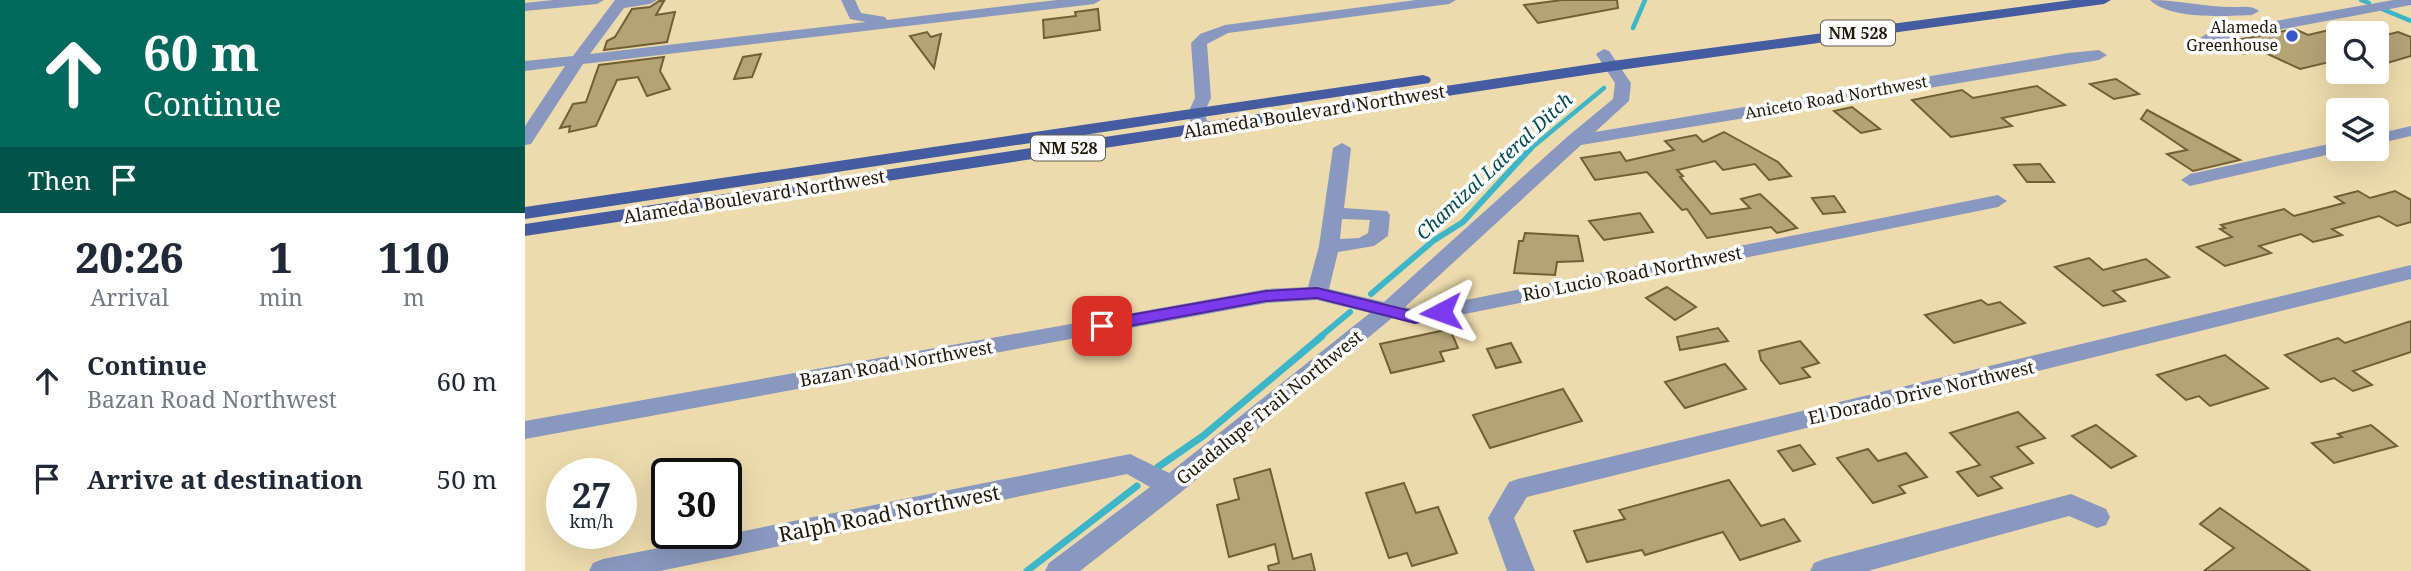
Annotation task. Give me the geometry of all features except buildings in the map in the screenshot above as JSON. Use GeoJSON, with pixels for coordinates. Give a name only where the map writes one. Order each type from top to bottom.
{"type":"FeatureCollection","features":[{"type":"Feature","properties":{"kind":"main road","name":"Alameda Boulevard Northwest"},"geometry":{"type":"LineString","coordinates":[[525,213],[1198,121],[2012,0]]}},
{"type":"Feature","properties":{"kind":"main road","name":"Alameda Boulevard Northwest"},"geometry":{"type":"LineString","coordinates":[[1608,60],[2105,0]]}},
{"type":"Feature","properties":{"kind":"main road","name":"Alameda Boulevard Northwest"},"geometry":{"type":"LineString","coordinates":[[525,230],[1198,121]]}},
{"type":"Feature","properties":{"kind":"street"},"geometry":{"type":"LineString","coordinates":[[525,7],[597,0]]}},
{"type":"Feature","properties":{"kind":"street"},"geometry":{"type":"LineString","coordinates":[[525,140],[620,2],[650,0]]}},
{"type":"Feature","properties":{"kind":"street"},"geometry":{"type":"LineString","coordinates":[[848,0],[855,16],[869,20],[1051,0]]}},
{"type":"Feature","properties":{"kind":"street"},"geometry":{"type":"LineString","coordinates":[[525,66],[1094,0]]}},
{"type":"Feature","properties":{"kind":"street"},"geometry":{"type":"LineString","coordinates":[[1198,121],[1203,98],[1199,43],[1205,37],[1239,27],[1449,0]]}},
{"type":"Feature","properties":{"kind":"street"},"geometry":{"type":"LineString","coordinates":[[2157,0],[2172,7],[2202,12],[2252,11]]}},
{"type":"Feature","properties":{"kind":"street"},"geometry":{"type":"LineString","coordinates":[[2208,37],[2411,1]]}},
{"type":"Feature","properties":{"kind":"street","name":"Aniceto Road Northwest"},"geometry":{"type":"LineString","coordinates":[[1573,141],[2099,55]]}},
{"type":"Feature","properties":{"kind":"street","name":"Guadalupe Trail Northwest"},"geometry":{"type":"LineString","coordinates":[[1059,571],[1171,486],[1389,309],[1573,141],[1621,101],[1623,83],[1608,60]]}},
{"type":"Feature","properties":{"kind":"street"},"geometry":{"type":"LineString","coordinates":[[2389,136],[2411,131]]}},
{"type":"Feature","properties":{"kind":"street"},"geometry":{"type":"LineString","coordinates":[[1317,293],[1329,246],[1342,148]]}},
{"type":"Feature","properties":{"kind":"street"},"geometry":{"type":"LineString","coordinates":[[2190,180],[2326,150]]}},
{"type":"Feature","properties":{"kind":"street","name":"Rio Lucio Road Northwest"},"geometry":{"type":"LineString","coordinates":[[1266,296],[1317,293],[1415,317],[1998,201]]}},
{"type":"Feature","properties":{"kind":"street"},"geometry":{"type":"LineString","coordinates":[[1329,246],[1363,244],[1378,236],[1380,215],[1333,213]]}},
{"type":"Feature","properties":{"kind":"street","name":"El Dorado Drive Northwest"},"geometry":{"type":"LineString","coordinates":[[1521,571],[1501,518],[1518,489],[2411,272]]}},
{"type":"Feature","properties":{"kind":"street","name":"Bazan Road Northwest"},"geometry":{"type":"LineString","coordinates":[[525,430],[1266,296]]}},
{"type":"Feature","properties":{"kind":"street","name":"Ralph Road Northwest"},"geometry":{"type":"LineString","coordinates":[[603,571],[1130,464],[1171,486]]}},
{"type":"Feature","properties":{"kind":"street"},"geometry":{"type":"LineString","coordinates":[[1824,571],[2071,505],[2097,517]]}},
{"type":"Feature","properties":{"kind":"waterway","name":"Chamizal Lateral Ditch"},"geometry":{"type":"LineString","coordinates":[[1633,28],[1645,0]]}},
{"type":"Feature","properties":{"kind":"waterway"},"geometry":{"type":"LineString","coordinates":[[2361,0],[2369,3]]}},
{"type":"Feature","properties":{"kind":"waterway"},"geometry":{"type":"LineString","coordinates":[[2382,9],[2411,21]]}},
{"type":"Feature","properties":{"kind":"waterway","name":"Chamizal Lateral Ditch"},"geometry":{"type":"LineString","coordinates":[[1530,149],[1604,88]]}},
{"type":"Feature","properties":{"kind":"waterway","name":"Chamizal Lateral Ditch"},"geometry":{"type":"LineString","coordinates":[[1371,294],[1433,241],[1463,222],[1530,149]]}},
{"type":"Feature","properties":{"kind":"waterway","name":"Chamizal Lateral Ditch"},"geometry":{"type":"LineString","coordinates":[[1320,337],[1350,312]]}},
{"type":"Feature","properties":{"kind":"waterway","name":"Chamizal Lateral Ditch"},"geometry":{"type":"LineString","coordinates":[[1158,467],[1203,436],[1322,336]]}},
{"type":"Feature","properties":{"kind":"waterway","name":"Chamizal Lateral Ditch"},"geometry":{"type":"LineString","coordinates":[[1027,571],[1137,486]]}},
{"type":"Feature","properties":{"kind":"place","name":"Alameda Greenhouse"},"geometry":{"type":"Point","coordinates":[2292,36]}},
{"type":"Feature","properties":{"kind":"route"},"geometry":{"type":"LineString","coordinates":[[1102,326],[1266,296],[1317,293],[1415,317],[1441,312]]}}]}
